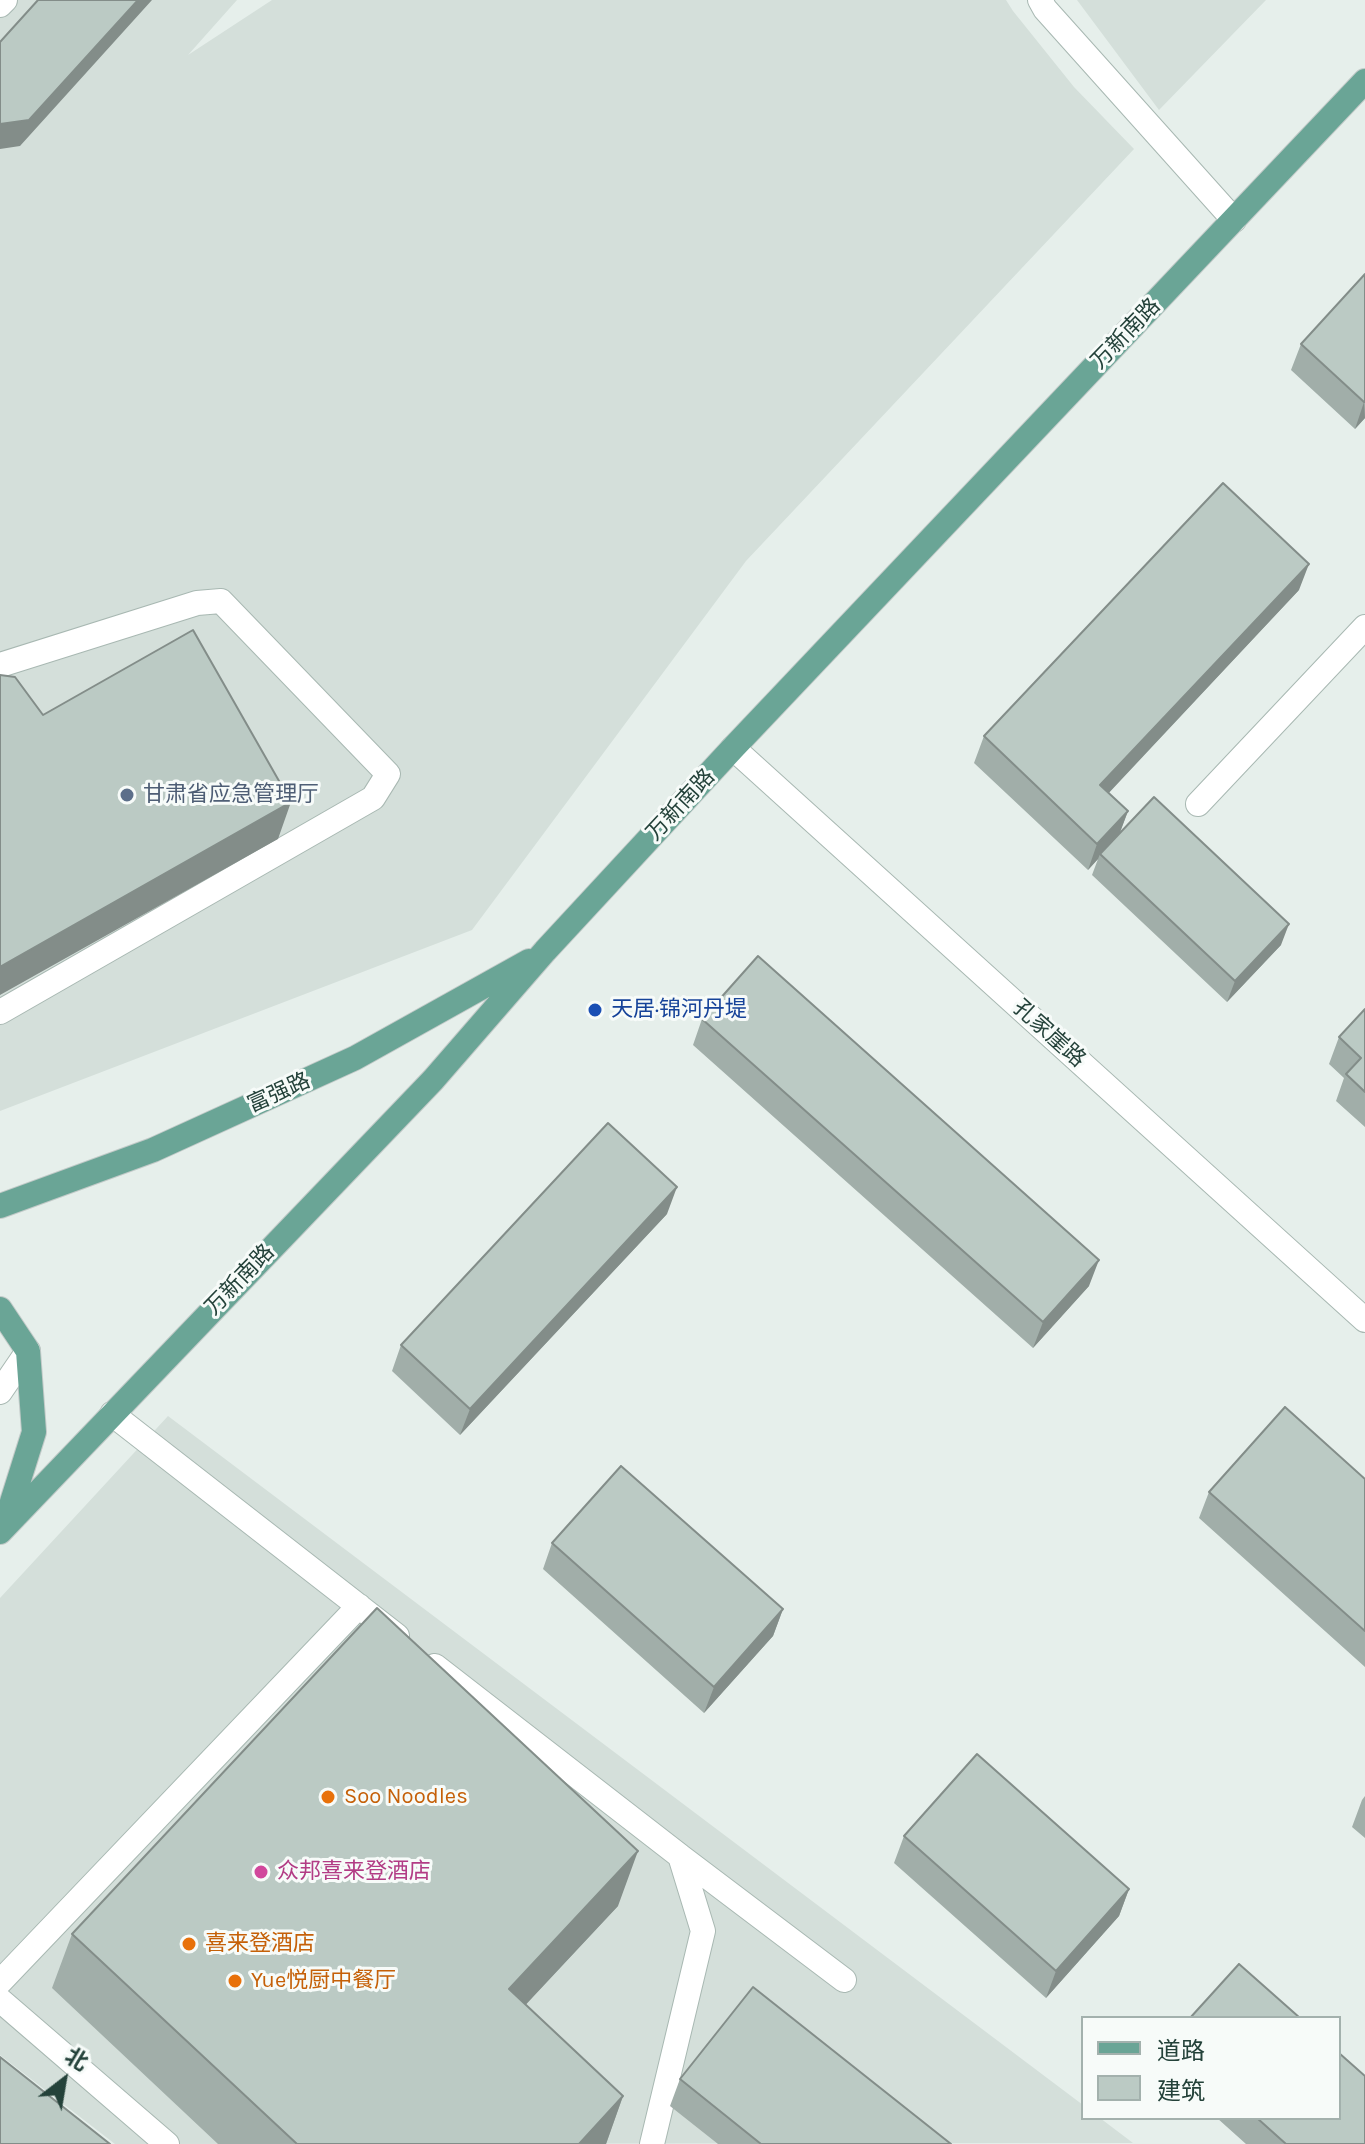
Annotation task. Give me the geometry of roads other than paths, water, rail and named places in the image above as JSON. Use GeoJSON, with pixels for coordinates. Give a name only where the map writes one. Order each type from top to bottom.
{"type":"FeatureCollection","features":[{"type":"Feature","properties":{"kind":"main road","name":"万新南路"},"geometry":{"type":"LineString","coordinates":[[2,1530],[433,1080],[545,951],[733,748],[1365,81]]}},
{"type":"Feature","properties":{"kind":"main road","name":"富强路"},"geometry":{"type":"LineString","coordinates":[[0,1206],[153,1150],[355,1058],[545,951]]}},
{"type":"Feature","properties":{"kind":"main road"},"geometry":{"type":"LineString","coordinates":[[0,1309],[28,1351],[34,1432],[2,1530]]}},
{"type":"Feature","properties":{"kind":"street"},"geometry":{"type":"LineString","coordinates":[[0,5],[5,0]]}},
{"type":"Feature","properties":{"kind":"street"},"geometry":{"type":"LineString","coordinates":[[1040,0],[1234,220]]}},
{"type":"Feature","properties":{"kind":"street"},"geometry":{"type":"LineString","coordinates":[[0,665],[197,603],[221,601],[388,774],[373,798],[0,1012]]}},
{"type":"Feature","properties":{"kind":"street"},"geometry":{"type":"LineString","coordinates":[[1198,804],[1365,627]]}},
{"type":"Feature","properties":{"kind":"street","name":"孔家崖路"},"geometry":{"type":"LineString","coordinates":[[733,748],[1365,1320]]}},
{"type":"Feature","properties":{"kind":"street"},"geometry":{"type":"LineString","coordinates":[[0,1392],[28,1351]]}},
{"type":"Feature","properties":{"kind":"street"},"geometry":{"type":"LineString","coordinates":[[112,1414],[844,1980]]}},
{"type":"Feature","properties":{"kind":"street"},"geometry":{"type":"LineString","coordinates":[[0,1982],[359,1606]]}},
{"type":"Feature","properties":{"kind":"street"},"geometry":{"type":"LineString","coordinates":[[652,2144],[703,1931],[680,1856]]}},
{"type":"Feature","properties":{"kind":"street"},"geometry":{"type":"LineString","coordinates":[[0,2000],[167,2144]]}},
{"type":"Feature","properties":{"kind":"place","name":"甘肃省应急管理厅"},"geometry":{"type":"Point","coordinates":[127,795]}},
{"type":"Feature","properties":{"kind":"place","name":"天居·锦河丹堤"},"geometry":{"type":"Point","coordinates":[595,1010]}},
{"type":"Feature","properties":{"kind":"place","name":"Soo Noodles"},"geometry":{"type":"Point","coordinates":[328,1797]}},
{"type":"Feature","properties":{"kind":"place","name":"众邦喜来登酒店"},"geometry":{"type":"Point","coordinates":[261,1872]}},
{"type":"Feature","properties":{"kind":"place","name":"喜来登酒店"},"geometry":{"type":"Point","coordinates":[189,1944]}},
{"type":"Feature","properties":{"kind":"place","name":"Yue悦厨中餐厅"},"geometry":{"type":"Point","coordinates":[235,1981]}}]}
